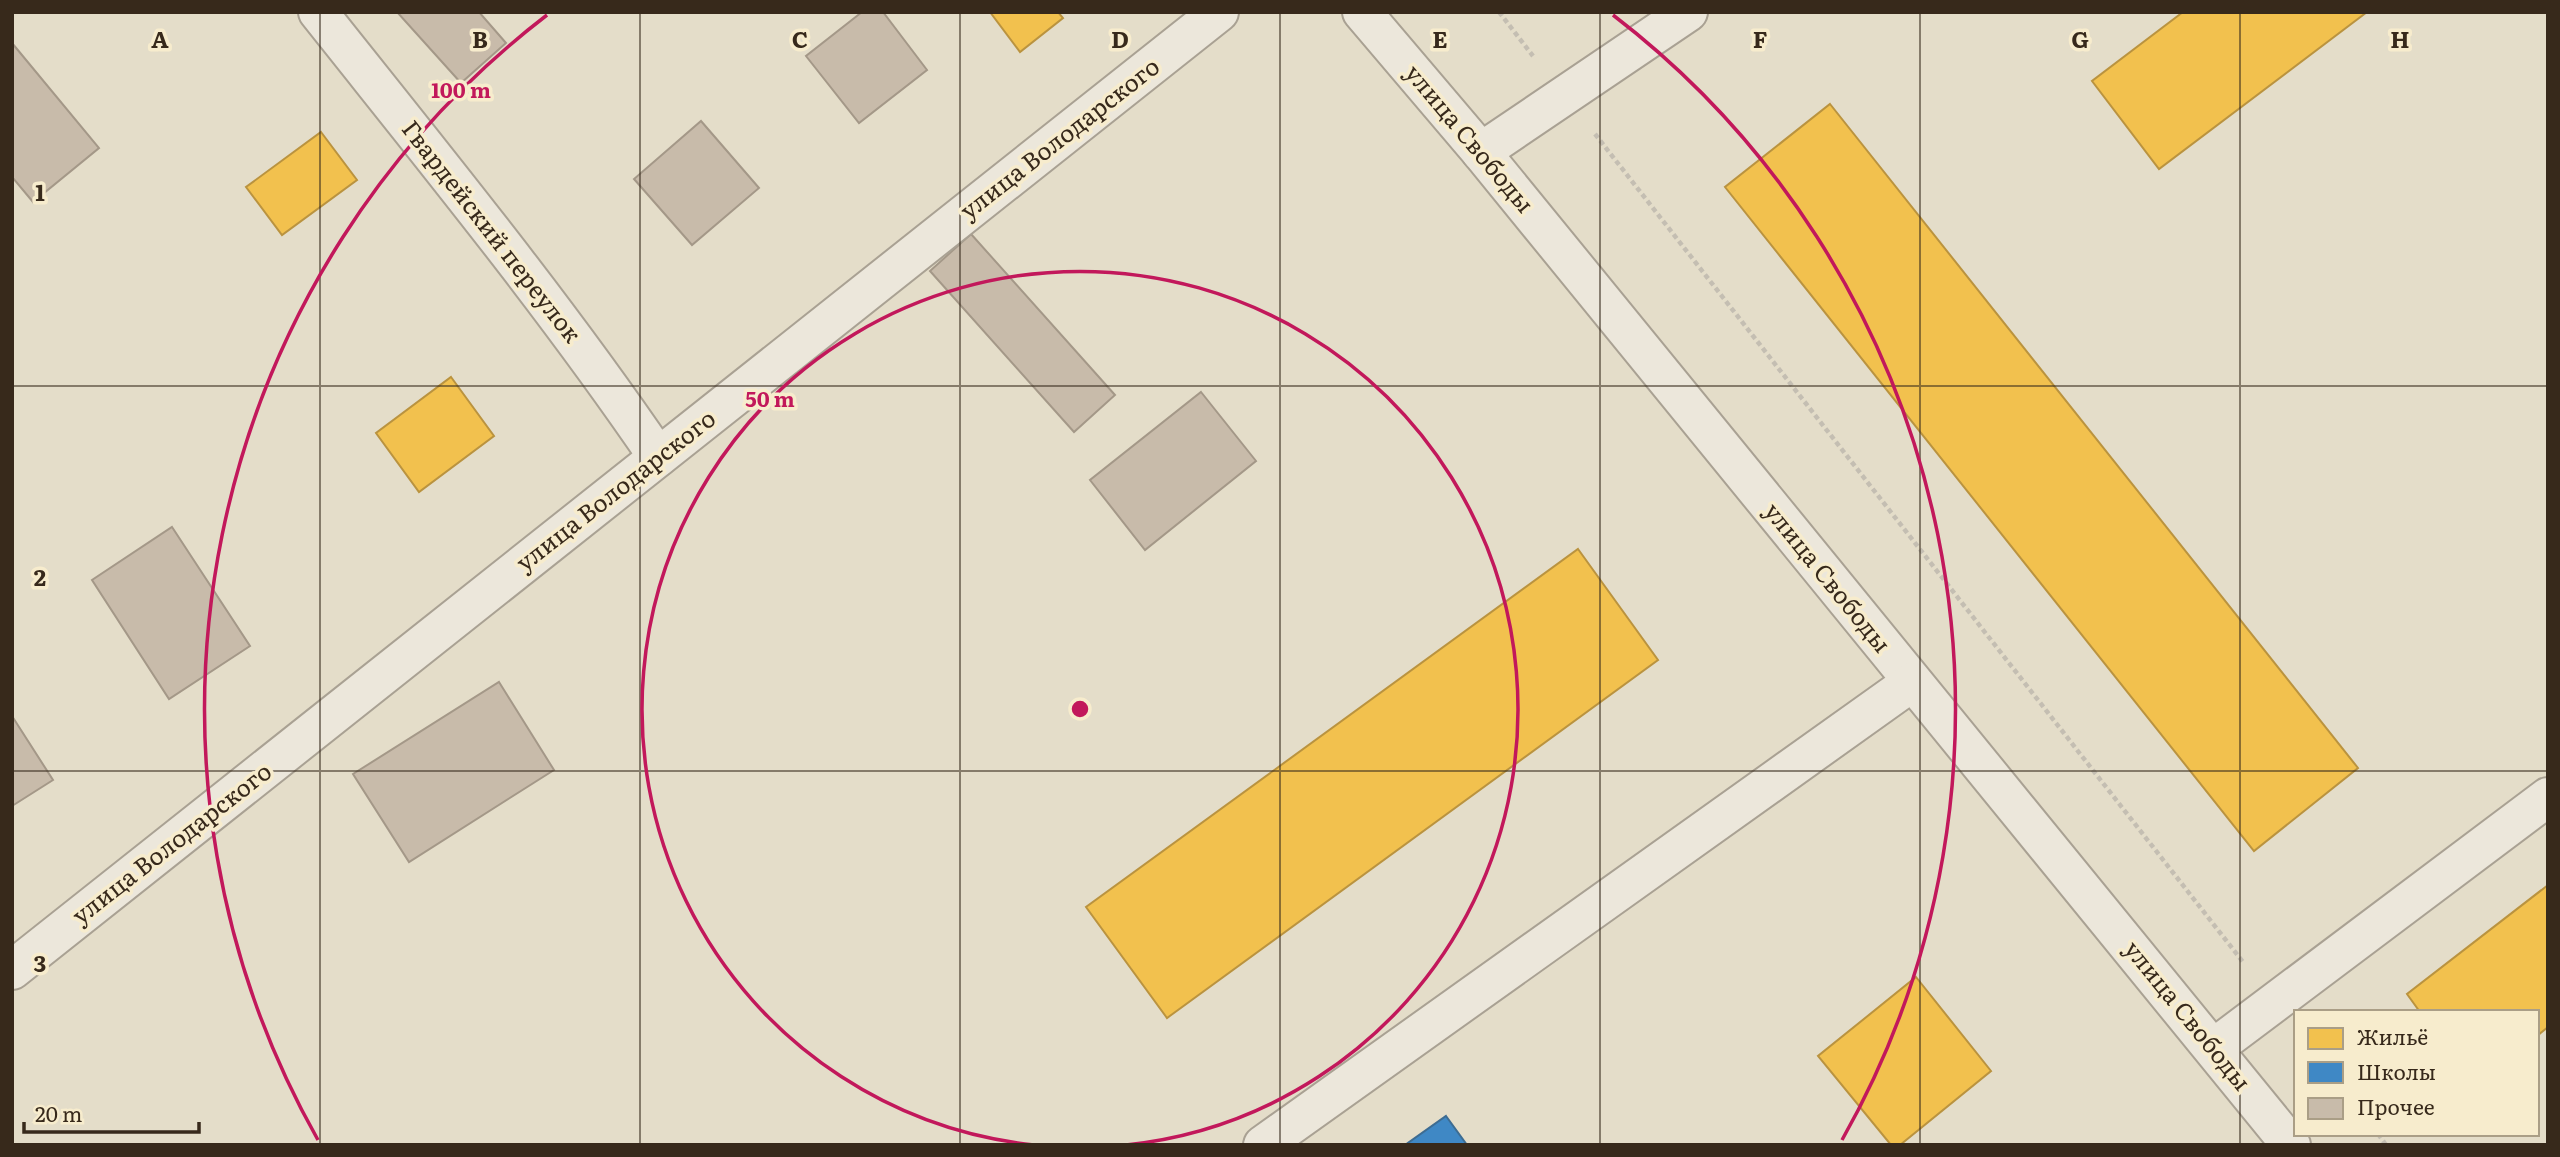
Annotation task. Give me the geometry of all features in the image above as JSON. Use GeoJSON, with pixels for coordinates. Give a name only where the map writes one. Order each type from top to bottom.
{"type":"FeatureCollection","features":[{"type":"Feature","properties":{"kind":"street","name":"Гвардейский переулок"},"geometry":{"type":"LineString","coordinates":[[318,12],[489,226],[606,380],[658,457]]}},
{"type":"Feature","properties":{"kind":"street","name":"улица Володарского"},"geometry":{"type":"LineString","coordinates":[[12,970],[1219,12]]}},
{"type":"Feature","properties":{"kind":"street","name":"улица Свободы"},"geometry":{"type":"LineString","coordinates":[[1363,12],[1481,152],[2291,1145]]}},
{"type":"Feature","properties":{"kind":"street"},"geometry":{"type":"LineString","coordinates":[[1481,152],[1688,12]]}},
{"type":"Feature","properties":{"kind":"street"},"geometry":{"type":"LineString","coordinates":[[1264,1145],[1912,682]]}},
{"type":"Feature","properties":{"kind":"street"},"geometry":{"type":"LineString","coordinates":[[2214,1048],[2548,797]]}},
{"type":"Feature","properties":{"kind":"path"},"geometry":{"type":"LineString","coordinates":[[1499,12],[1534,56]]}},
{"type":"Feature","properties":{"kind":"path"},"geometry":{"type":"LineString","coordinates":[[1594,133],[2275,1004]]}},
{"type":"Feature","properties":{"kind":"building: Жильё"},"geometry":{"type":"Polygon","coordinates":[[[990,12],[1058,12],[1063,18],[1020,52],[990,12]]]}},
{"type":"Feature","properties":{"kind":"building: Жильё"},"geometry":{"type":"Polygon","coordinates":[[[2183,12],[2367,12],[2159,169],[2092,81],[2183,12]]]}},
{"type":"Feature","properties":{"kind":"building: Жильё"},"geometry":{"type":"Polygon","coordinates":[[[1830,104],[2358,768],[2254,851],[1725,187],[1830,104]]]}},
{"type":"Feature","properties":{"kind":"building: Жильё"},"geometry":{"type":"Polygon","coordinates":[[[321,132],[357,180],[282,235],[246,187],[321,132]]]}},
{"type":"Feature","properties":{"kind":"building: Жильё"},"geometry":{"type":"Polygon","coordinates":[[[451,377],[494,436],[419,492],[376,433],[451,377]]]}},
{"type":"Feature","properties":{"kind":"building: Жильё"},"geometry":{"type":"Polygon","coordinates":[[[1578,549],[1658,660],[1167,1018],[1086,907],[1578,549]]]}},
{"type":"Feature","properties":{"kind":"building: Жильё"},"geometry":{"type":"Polygon","coordinates":[[[2548,885],[2548,1027],[2539,1034],[2539,1010],[2419,1010],[2407,994],[2548,885]]]}},
{"type":"Feature","properties":{"kind":"building: Жильё"},"geometry":{"type":"Polygon","coordinates":[[[1916,977],[1991,1071],[1900,1145],[1891,1145],[1818,1056],[1916,977]]]}},
{"type":"Feature","properties":{"kind":"building: Школы"},"geometry":{"type":"Polygon","coordinates":[[[1446,1116],[1467,1145],[1405,1145],[1446,1116]]]}},
{"type":"Feature","properties":{"kind":"building: Прочее"},"geometry":{"type":"Polygon","coordinates":[[[397,12],[479,12],[506,43],[461,83],[397,12]]]}},
{"type":"Feature","properties":{"kind":"building: Прочее"},"geometry":{"type":"Polygon","coordinates":[[[862,12],[883,12],[927,70],[859,123],[806,56],[862,12]]]}},
{"type":"Feature","properties":{"kind":"building: Прочее"},"geometry":{"type":"Polygon","coordinates":[[[12,43],[99,148],[33,202],[12,177],[12,43]]]}},
{"type":"Feature","properties":{"kind":"building: Прочее"},"geometry":{"type":"Polygon","coordinates":[[[701,121],[759,188],[692,245],[634,179],[701,121]]]}},
{"type":"Feature","properties":{"kind":"building: Прочее"},"geometry":{"type":"Polygon","coordinates":[[[971,234],[1115,395],[1074,432],[930,271],[971,234]]]}},
{"type":"Feature","properties":{"kind":"building: Прочее"},"geometry":{"type":"Polygon","coordinates":[[[1201,392],[1256,461],[1145,550],[1090,480],[1201,392]]]}},
{"type":"Feature","properties":{"kind":"building: Прочее"},"geometry":{"type":"Polygon","coordinates":[[[172,527],[250,646],[169,699],[92,580],[172,527]]]}},
{"type":"Feature","properties":{"kind":"building: Прочее"},"geometry":{"type":"Polygon","coordinates":[[[499,682],[554,770],[409,862],[353,774],[499,682]]]}},
{"type":"Feature","properties":{"kind":"building: Прочее"},"geometry":{"type":"Polygon","coordinates":[[[12,716],[53,780],[12,806],[12,716]]]}}]}
